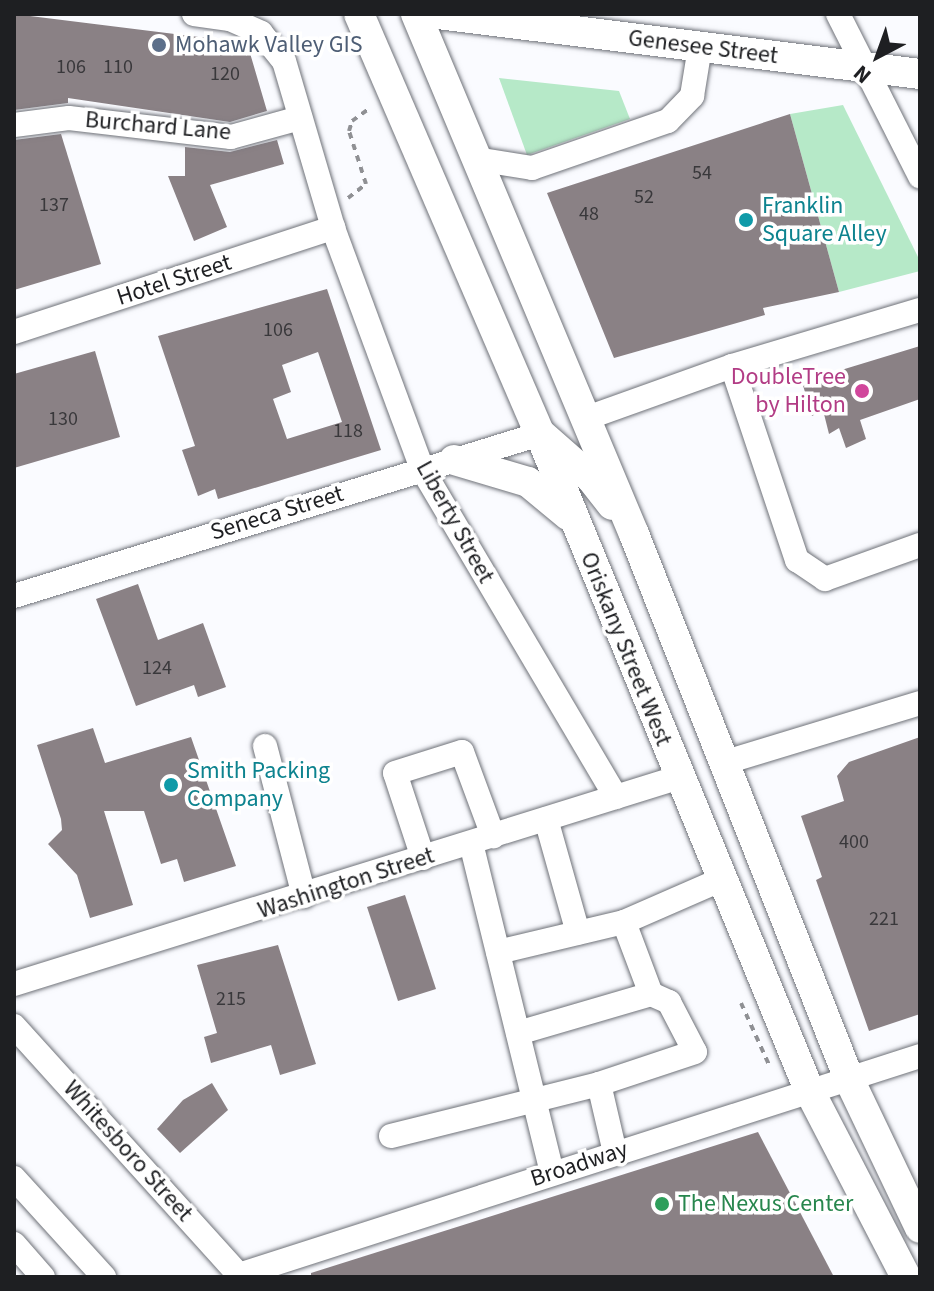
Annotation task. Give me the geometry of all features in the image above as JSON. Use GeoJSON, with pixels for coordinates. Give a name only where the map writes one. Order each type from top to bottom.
{"type":"FeatureCollection","features":[{"type":"Feature","properties":{"kind":"main road"},"geometry":{"type":"LineString","coordinates":[[358,14],[377,14]]}},
{"type":"Feature","properties":{"kind":"main road","name":"Oriskany Street West"},"geometry":{"type":"LineString","coordinates":[[358,14],[540,434],[677,778],[809,1090],[906,1277]]}},
{"type":"Feature","properties":{"kind":"main road","name":"Oriskany Street West"},"geometry":{"type":"LineString","coordinates":[[416,14],[587,418],[726,762],[849,1079],[920,1228]]}},
{"type":"Feature","properties":{"kind":"main road","name":"Genesee Street"},"geometry":{"type":"LineString","coordinates":[[438,14],[920,74]]}},
{"type":"Feature","properties":{"kind":"main road"},"geometry":{"type":"LineString","coordinates":[[540,434],[591,478],[634,534]]}},
{"type":"Feature","properties":{"kind":"main road"},"geometry":{"type":"LineString","coordinates":[[454,460],[528,482],[555,499],[578,528]]}},
{"type":"Feature","properties":{"kind":"street","name":"Liberty Street"},"geometry":{"type":"LineString","coordinates":[[194,14],[230,19],[261,33],[284,61],[333,228],[422,469],[616,797]]}},
{"type":"Feature","properties":{"kind":"street"},"geometry":{"type":"LineString","coordinates":[[838,14],[920,176]]}},
{"type":"Feature","properties":{"kind":"street"},"geometry":{"type":"LineString","coordinates":[[476,159],[532,168],[668,121],[692,96],[700,47]]}},
{"type":"Feature","properties":{"kind":"street","name":"Burchard Lane"},"geometry":{"type":"LineString","coordinates":[[14,125],[69,118],[231,137],[300,118]]}},
{"type":"Feature","properties":{"kind":"street","name":"Hotel Street"},"geometry":{"type":"LineString","coordinates":[[14,332],[333,228]]}},
{"type":"Feature","properties":{"kind":"street"},"geometry":{"type":"LineString","coordinates":[[587,418],[732,366],[920,310]]}},
{"type":"Feature","properties":{"kind":"street"},"geometry":{"type":"LineString","coordinates":[[732,366],[797,560],[825,579],[920,545]]}},
{"type":"Feature","properties":{"kind":"street","name":"Seneca Street"},"geometry":{"type":"LineString","coordinates":[[14,596],[540,434]]}},
{"type":"Feature","properties":{"kind":"street"},"geometry":{"type":"LineString","coordinates":[[726,762],[920,703]]}},
{"type":"Feature","properties":{"kind":"street"},"geometry":{"type":"LineString","coordinates":[[265,746],[304,896]]}},
{"type":"Feature","properties":{"kind":"street"},"geometry":{"type":"LineString","coordinates":[[423,858],[395,773],[462,752],[482,840],[498,952],[552,1172]]}},
{"type":"Feature","properties":{"kind":"street","name":"Washington Street"},"geometry":{"type":"LineString","coordinates":[[14,984],[677,778]]}},
{"type":"Feature","properties":{"kind":"street"},"geometry":{"type":"LineString","coordinates":[[546,819],[578,933]]}},
{"type":"Feature","properties":{"kind":"street"},"geometry":{"type":"LineString","coordinates":[[498,952],[624,922],[720,880]]}},
{"type":"Feature","properties":{"kind":"street"},"geometry":{"type":"LineString","coordinates":[[624,922],[651,994]]}},
{"type":"Feature","properties":{"kind":"street"},"geometry":{"type":"LineString","coordinates":[[391,1136],[599,1084],[695,1052],[669,1002],[651,994],[518,1033]]}},
{"type":"Feature","properties":{"kind":"street","name":"Whitesboro Street"},"geometry":{"type":"LineString","coordinates":[[14,1026],[240,1276]]}},
{"type":"Feature","properties":{"kind":"street","name":"Broadway"},"geometry":{"type":"LineString","coordinates":[[240,1276],[552,1172],[920,1056]]}},
{"type":"Feature","properties":{"kind":"street"},"geometry":{"type":"LineString","coordinates":[[599,1084],[615,1153]]}},
{"type":"Feature","properties":{"kind":"street"},"geometry":{"type":"LineString","coordinates":[[14,1178],[104,1277]]}},
{"type":"Feature","properties":{"kind":"street"},"geometry":{"type":"LineString","coordinates":[[14,1244],[43,1277]]}},
{"type":"Feature","properties":{"kind":"path"},"geometry":{"type":"LineString","coordinates":[[346,199],[366,184],[349,131],[352,121],[367,110]]}},
{"type":"Feature","properties":{"kind":"green space"},"geometry":{"type":"Polygon","coordinates":[[[499,78],[619,91],[630,119],[527,155],[499,78]]]}},
{"type":"Feature","properties":{"kind":"green space"},"geometry":{"type":"Polygon","coordinates":[[[843,105],[920,261],[920,271],[839,292],[790,114],[843,105]]]}},
{"type":"Feature","properties":{"kind":"building"},"geometry":{"type":"Polygon","coordinates":[[[14,14],[247,43],[267,111],[230,122],[68,98],[68,103],[14,110],[14,14]]]}},
{"type":"Feature","properties":{"kind":"building"},"geometry":{"type":"Polygon","coordinates":[[[790,114],[839,292],[763,308],[765,315],[614,358],[547,193],[790,114]]]}},
{"type":"Feature","properties":{"kind":"building"},"geometry":{"type":"Polygon","coordinates":[[[61,134],[101,264],[14,290],[14,140],[61,134]]]}},
{"type":"Feature","properties":{"kind":"building"},"geometry":{"type":"Polygon","coordinates":[[[277,140],[284,164],[210,185],[227,227],[194,241],[168,176],[185,176],[185,147],[230,152],[277,140]]]}},
{"type":"Feature","properties":{"kind":"building"},"geometry":{"type":"Polygon","coordinates":[[[327,289],[381,450],[218,499],[215,489],[198,496],[182,450],[195,446],[158,336],[327,289]],[[318,352],[282,365],[291,392],[273,399],[287,439],[342,422],[318,352]]]}},
{"type":"Feature","properties":{"kind":"building","name":"DoubleTree by Hilton"},"geometry":{"type":"Polygon","coordinates":[[[920,346],[920,399],[860,420],[866,439],[846,448],[839,428],[829,434],[823,410],[812,416],[802,382],[920,346]]]}},
{"type":"Feature","properties":{"kind":"building"},"geometry":{"type":"Polygon","coordinates":[[[95,351],[120,437],[14,468],[14,374],[95,351]]]}},
{"type":"Feature","properties":{"kind":"building"},"geometry":{"type":"Polygon","coordinates":[[[138,584],[158,640],[203,623],[226,687],[198,697],[194,685],[136,706],[96,599],[138,584]]]}},
{"type":"Feature","properties":{"kind":"building"},"geometry":{"type":"Polygon","coordinates":[[[93,728],[105,763],[191,737],[236,866],[184,882],[177,859],[161,864],[144,811],[104,811],[133,905],[90,918],[77,875],[48,844],[62,830],[61,819],[37,745],[93,728]]]}},
{"type":"Feature","properties":{"kind":"building"},"geometry":{"type":"Polygon","coordinates":[[[920,737],[920,1014],[869,1031],[816,880],[822,877],[801,816],[844,801],[837,776],[849,762],[920,737]]]}},
{"type":"Feature","properties":{"kind":"building"},"geometry":{"type":"Polygon","coordinates":[[[405,895],[436,989],[398,1001],[367,907],[405,895]]]}},
{"type":"Feature","properties":{"kind":"building"},"geometry":{"type":"Polygon","coordinates":[[[278,945],[316,1064],[280,1075],[271,1045],[211,1063],[204,1037],[217,1033],[197,965],[278,945]]]}},
{"type":"Feature","properties":{"kind":"building"},"geometry":{"type":"Polygon","coordinates":[[[212,1083],[228,1110],[180,1153],[157,1129],[183,1100],[212,1083]]]}},
{"type":"Feature","properties":{"kind":"building","name":"The Nexus Center"},"geometry":{"type":"Polygon","coordinates":[[[758,1132],[834,1277],[311,1277],[311,1273],[758,1132]]]}},
{"type":"Feature","properties":{"kind":"place","name":"Mohawk Valley GIS"},"geometry":{"type":"Point","coordinates":[159,45]}},
{"type":"Feature","properties":{"kind":"place","name":"Franklin Square Alley"},"geometry":{"type":"Point","coordinates":[746,220]}},
{"type":"Feature","properties":{"kind":"place","name":"DoubleTree by Hilton"},"geometry":{"type":"Point","coordinates":[862,391]}},
{"type":"Feature","properties":{"kind":"place","name":"Smith Packing Company"},"geometry":{"type":"Point","coordinates":[171,785]}},
{"type":"Feature","properties":{"kind":"place","name":"The Nexus Center"},"geometry":{"type":"Point","coordinates":[662,1204]}}]}
